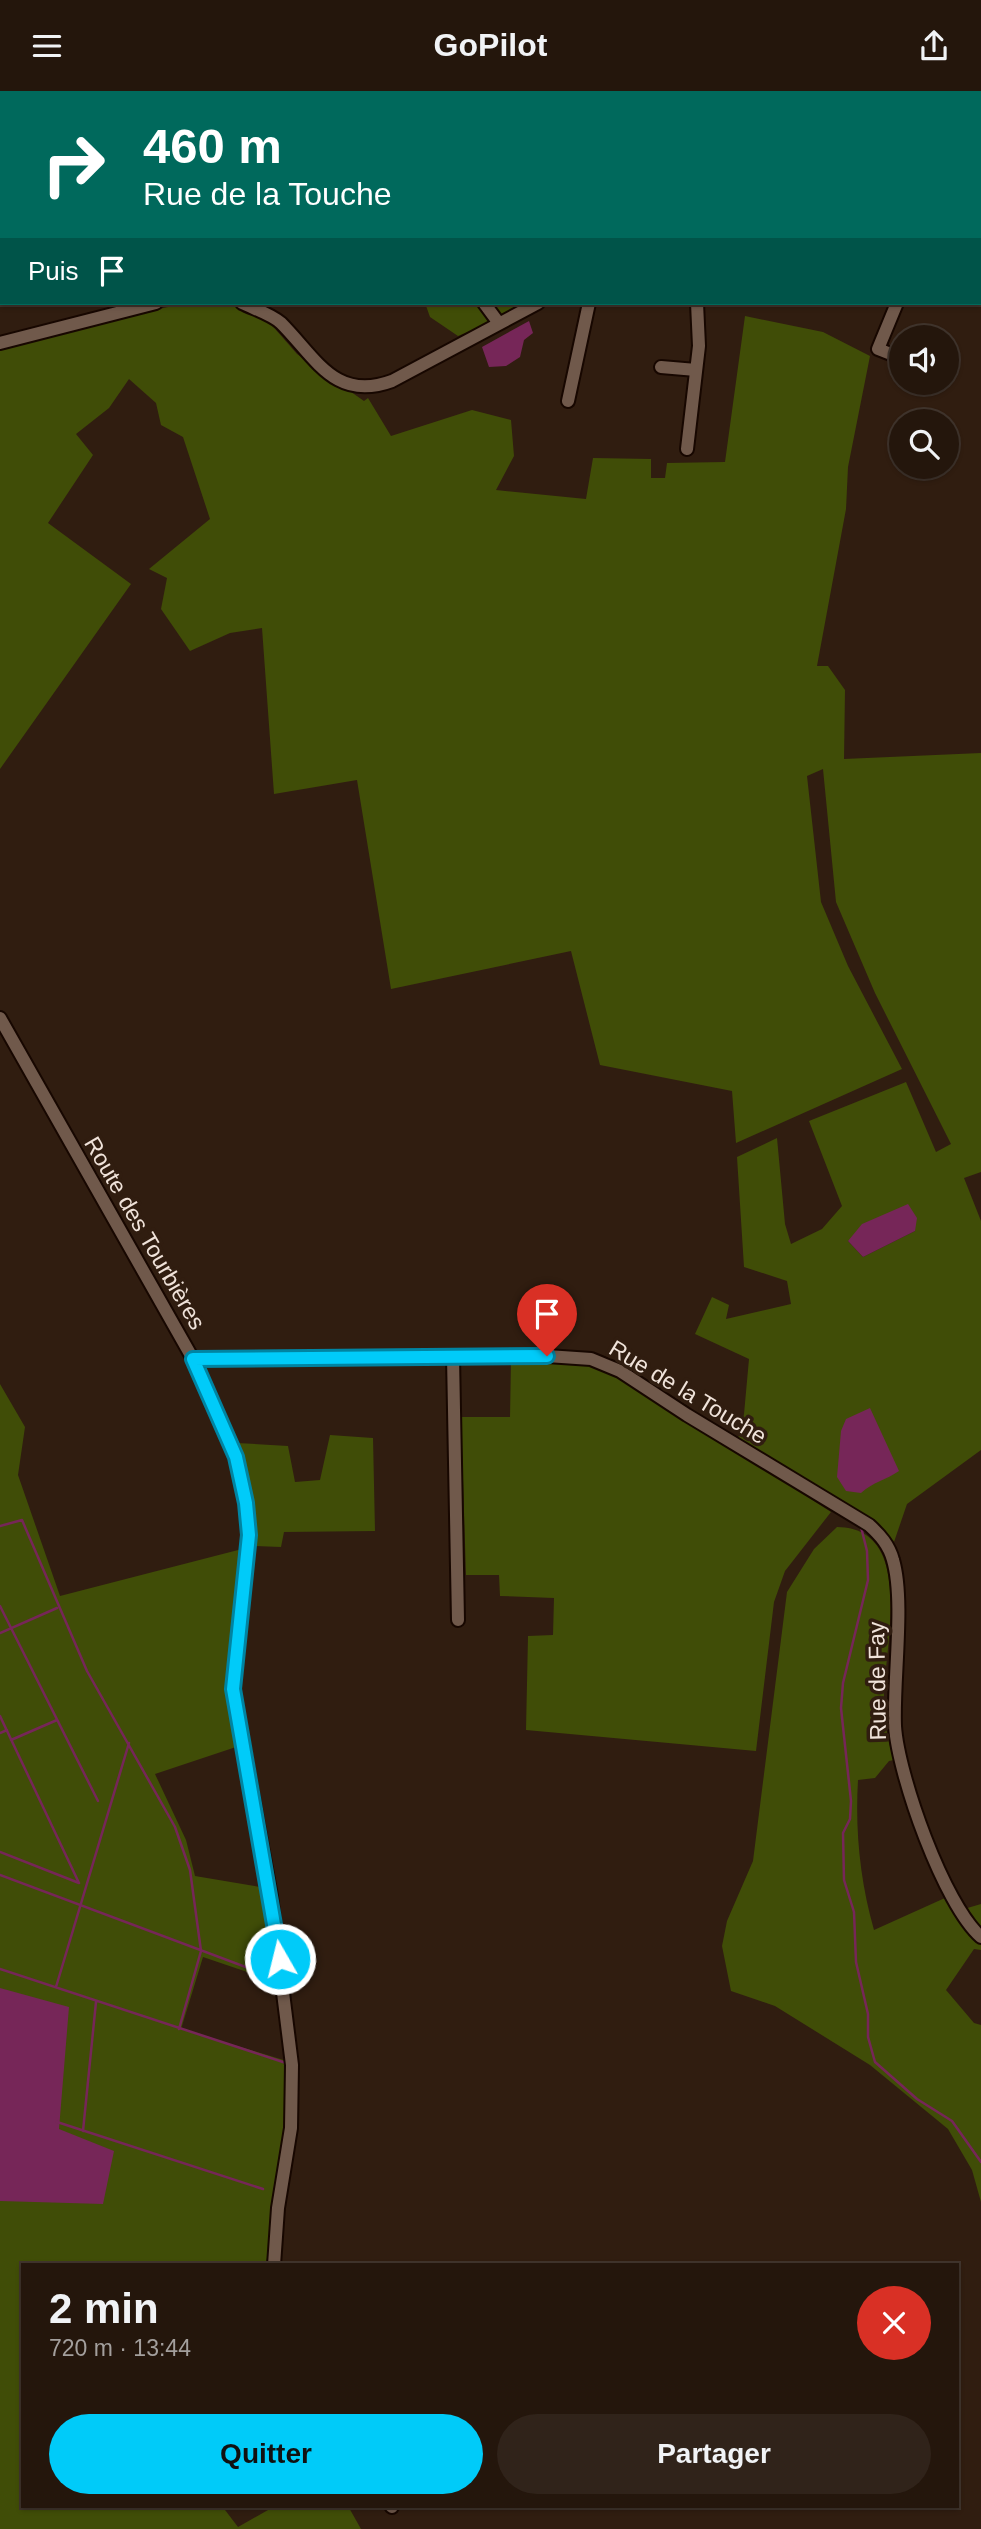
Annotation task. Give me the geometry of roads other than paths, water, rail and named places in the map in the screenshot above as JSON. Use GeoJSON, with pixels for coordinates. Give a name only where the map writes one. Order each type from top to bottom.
{"type":"FeatureCollection","features":[{"type":"Feature","properties":{"kind":"street"},"geometry":{"type":"LineString","coordinates":[[246,305],[278,321],[316,362],[339,381],[358,388],[374,387],[391,381],[534,305]]}},
{"type":"Feature","properties":{"kind":"street"},"geometry":{"type":"LineString","coordinates":[[485,305],[498,322]]}},
{"type":"Feature","properties":{"kind":"street"},"geometry":{"type":"LineString","coordinates":[[568,401],[589,305]]}},
{"type":"Feature","properties":{"kind":"street"},"geometry":{"type":"LineString","coordinates":[[687,449],[696,370],[700,314],[698,305]]}},
{"type":"Feature","properties":{"kind":"street"},"geometry":{"type":"LineString","coordinates":[[889,353],[878,349],[896,305]]}},
{"type":"Feature","properties":{"kind":"street"},"geometry":{"type":"LineString","coordinates":[[0,343],[123,307]]}},
{"type":"Feature","properties":{"kind":"street"},"geometry":{"type":"LineString","coordinates":[[661,367],[696,370]]}},
{"type":"Feature","properties":{"kind":"street","name":"Route des Tourbières"},"geometry":{"type":"LineString","coordinates":[[0,1018],[193,1359],[236,1457],[246,1503],[249,1535],[233,1689],[271,1896],[292,2065],[291,2128],[278,2208],[274,2263]]}},
{"type":"Feature","properties":{"kind":"street"},"geometry":{"type":"LineString","coordinates":[[453,1357],[458,1620]]}},
{"type":"Feature","properties":{"kind":"street","name":"Rue de la Touche"},"geometry":{"type":"LineString","coordinates":[[193,1359],[572,1357],[606,1364],[714,1432],[846,1509]]}},
{"type":"Feature","properties":{"kind":"street","name":"Rue de Fay"},"geometry":{"type":"LineString","coordinates":[[846,1509],[877,1532],[893,1561],[897,1599],[895,1725],[902,1770],[913,1806],[951,1893],[967,1924],[981,1937]]}},
{"type":"Feature","properties":{"kind":"waterway"},"geometry":{"type":"LineString","coordinates":[[0,1526],[22,1520],[87,1671],[175,1827],[190,1870],[201,1951],[179,2029]]}},
{"type":"Feature","properties":{"kind":"waterway"},"geometry":{"type":"LineString","coordinates":[[861,1527],[867,1551],[868,1580],[843,1683],[841,1708],[851,1801],[850,1819],[843,1833],[844,1880],[854,1912],[856,1962],[868,2014],[868,2037],[875,2062],[917,2099],[952,2121],[981,2162]]}},
{"type":"Feature","properties":{"kind":"waterway"},"geometry":{"type":"LineString","coordinates":[[0,1606],[98,1801]]}},
{"type":"Feature","properties":{"kind":"waterway"},"geometry":{"type":"LineString","coordinates":[[0,1633],[57,1608]]}},
{"type":"Feature","properties":{"kind":"waterway"},"geometry":{"type":"LineString","coordinates":[[0,1716],[79,1883],[0,1852]]}},
{"type":"Feature","properties":{"kind":"waterway"},"geometry":{"type":"LineString","coordinates":[[11,1740],[57,1720]]}},
{"type":"Feature","properties":{"kind":"waterway"},"geometry":{"type":"LineString","coordinates":[[0,1733],[7,1730]]}},
{"type":"Feature","properties":{"kind":"waterway"},"geometry":{"type":"LineString","coordinates":[[56,1987],[129,1743]]}},
{"type":"Feature","properties":{"kind":"waterway"},"geometry":{"type":"LineString","coordinates":[[0,1875],[275,1978]]}},
{"type":"Feature","properties":{"kind":"waterway"},"geometry":{"type":"LineString","coordinates":[[0,1969],[289,2064]]}},
{"type":"Feature","properties":{"kind":"waterway"},"geometry":{"type":"LineString","coordinates":[[83,2131],[96,2002]]}},
{"type":"Feature","properties":{"kind":"waterway"},"geometry":{"type":"LineString","coordinates":[[57,2122],[263,2189]]}}]}
